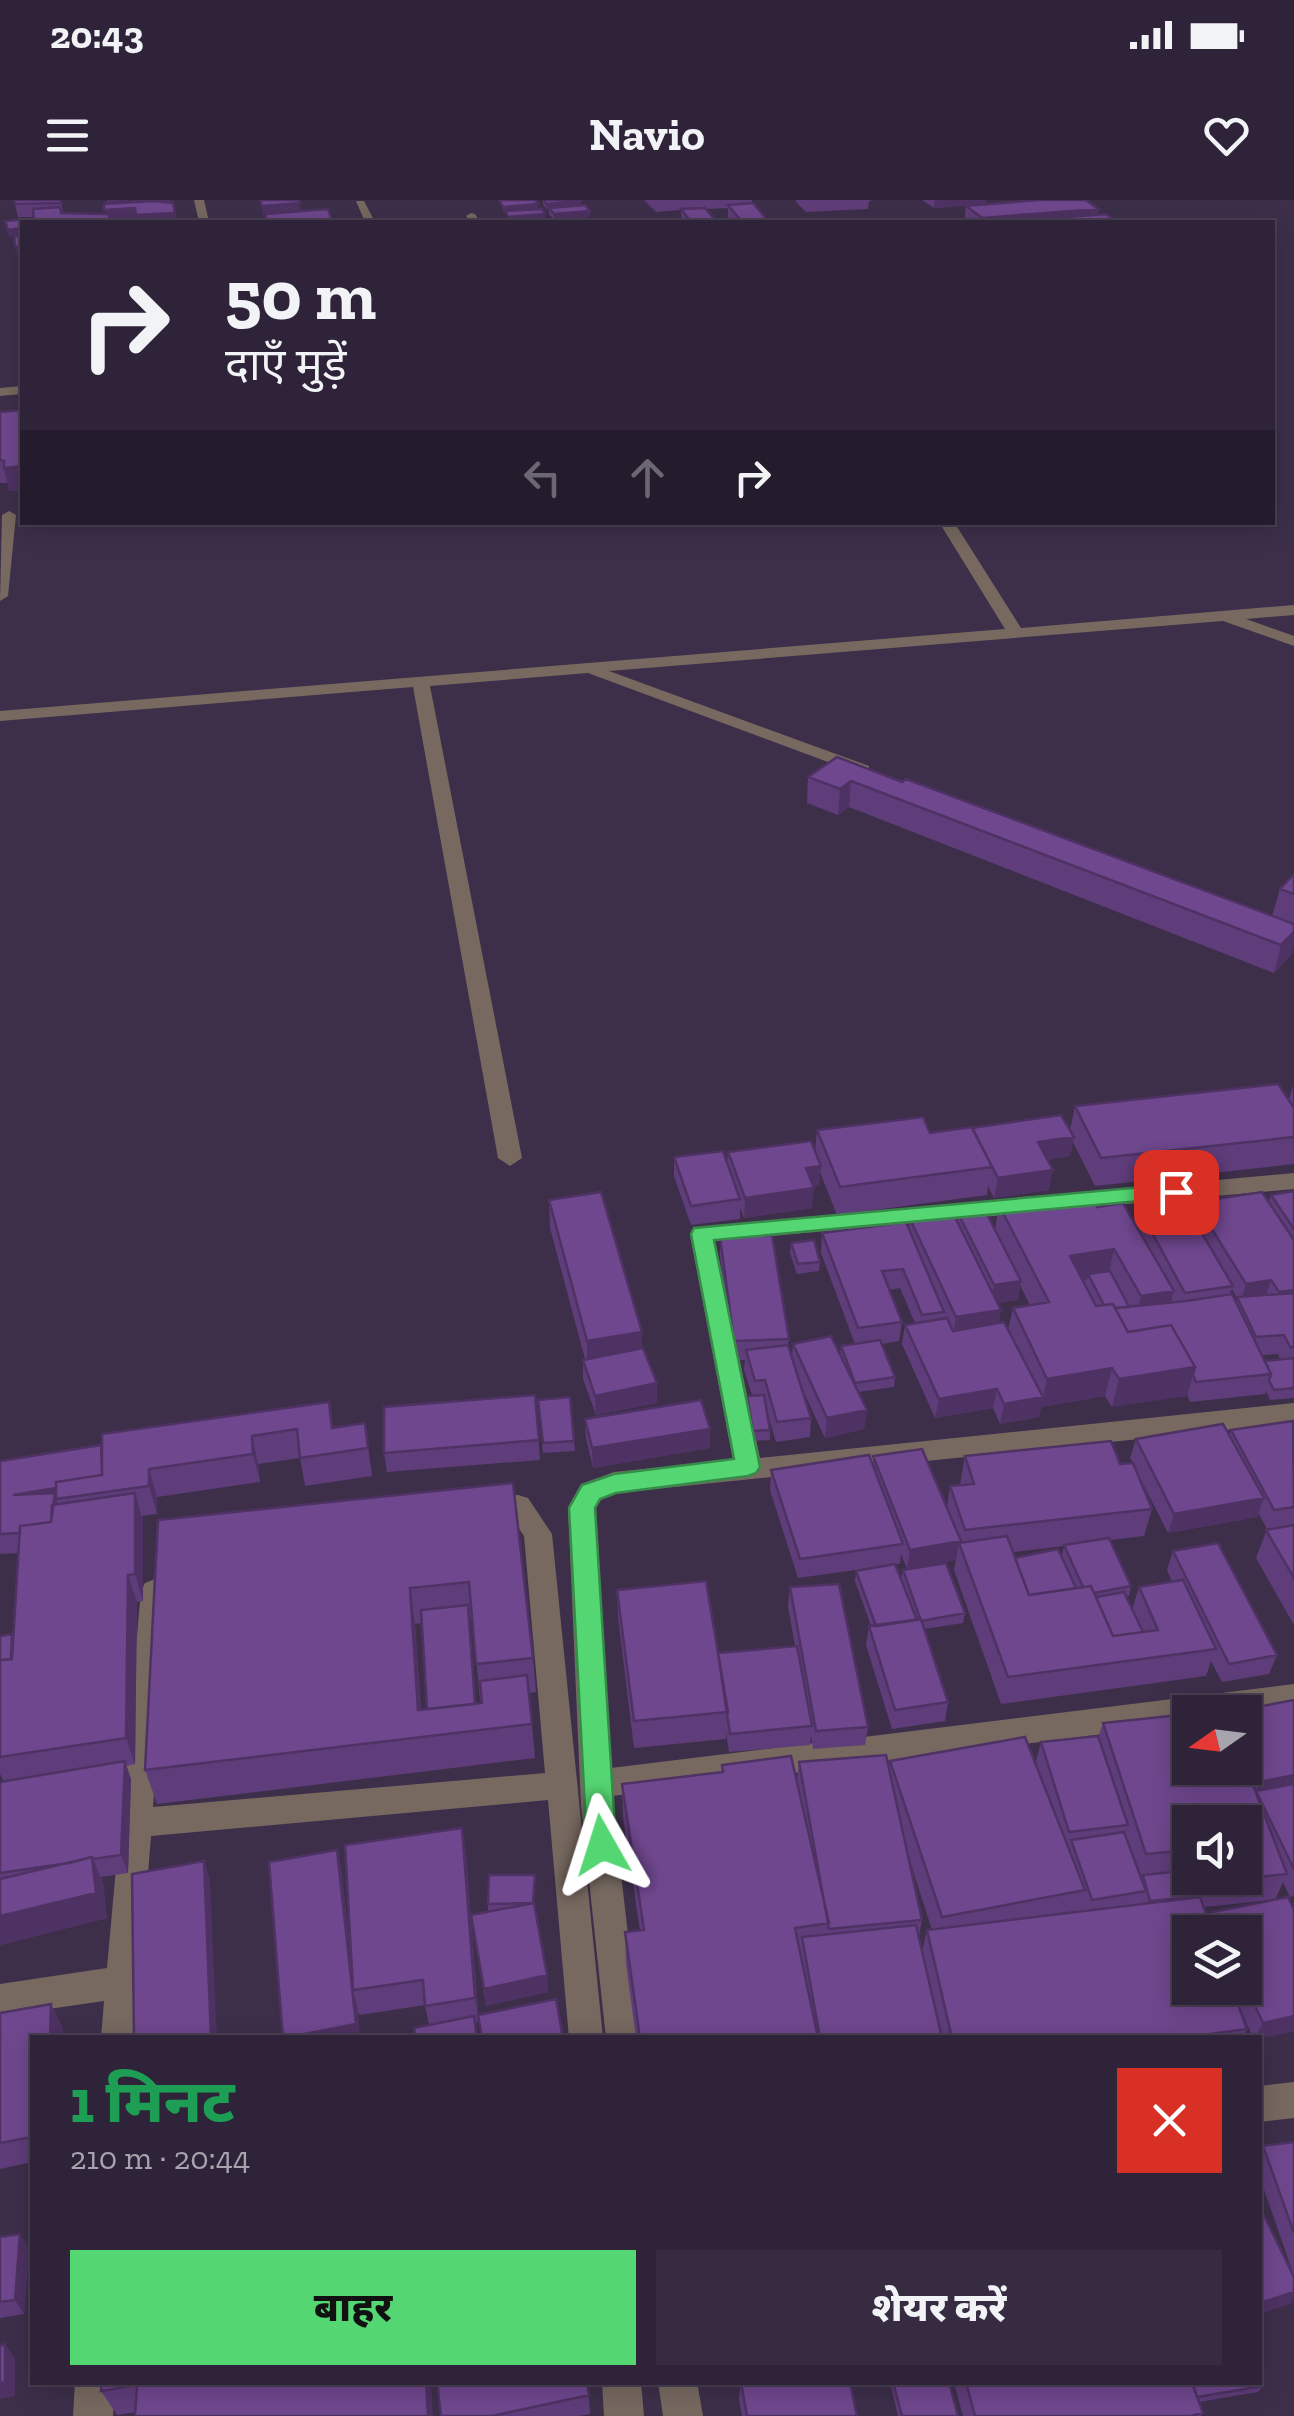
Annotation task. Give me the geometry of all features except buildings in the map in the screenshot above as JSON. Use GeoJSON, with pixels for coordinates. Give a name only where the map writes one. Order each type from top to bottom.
{"type":"FeatureCollection","features":[{"type":"Feature","properties":{"kind":"street"},"geometry":{"type":"LineString","coordinates":[[360,203],[369,220]]}},
{"type":"Feature","properties":{"kind":"street"},"geometry":{"type":"LineString","coordinates":[[0,596],[9,516]]}},
{"type":"Feature","properties":{"kind":"street"},"geometry":{"type":"LineString","coordinates":[[948,525],[1016,633]]}},
{"type":"Feature","properties":{"kind":"street"},"geometry":{"type":"LineString","coordinates":[[0,716],[1294,610]]}},
{"type":"Feature","properties":{"kind":"street"},"geometry":{"type":"LineString","coordinates":[[1224,616],[1294,642]]}},
{"type":"Feature","properties":{"kind":"street"},"geometry":{"type":"LineString","coordinates":[[587,668],[881,777]]}},
{"type":"Feature","properties":{"kind":"street"},"geometry":{"type":"LineString","coordinates":[[422,682],[510,1158]]}},
{"type":"Feature","properties":{"kind":"street"},"geometry":{"type":"LineString","coordinates":[[748,1467],[702,1234],[1294,1181]]}},
{"type":"Feature","properties":{"kind":"street"},"geometry":{"type":"LineString","coordinates":[[623,2035],[596,1784],[582,1508],[591,1492],[614,1483],[748,1467],[1294,1414]]}},
{"type":"Feature","properties":{"kind":"street"},"geometry":{"type":"LineString","coordinates":[[457,1510],[518,1506],[538,1534],[586,2035]]}},
{"type":"Feature","properties":{"kind":"street"},"geometry":{"type":"LineString","coordinates":[[118,2035],[158,1555]]}},
{"type":"Feature","properties":{"kind":"street"},"geometry":{"type":"LineString","coordinates":[[596,1784],[1294,1696]]}},
{"type":"Feature","properties":{"kind":"street"},"geometry":{"type":"LineString","coordinates":[[138,1823],[560,1785]]}},
{"type":"Feature","properties":{"kind":"street"},"geometry":{"type":"LineString","coordinates":[[0,2000],[122,1982]]}},
{"type":"Feature","properties":{"kind":"street"},"geometry":{"type":"LineString","coordinates":[[1262,2104],[1294,2100]]}},
{"type":"Feature","properties":{"kind":"street"},"geometry":{"type":"LineString","coordinates":[[93,2416],[95,2385]]}},
{"type":"Feature","properties":{"kind":"street"},"geometry":{"type":"LineString","coordinates":[[621,2385],[624,2416]]}},
{"type":"Feature","properties":{"kind":"street"},"geometry":{"type":"LineString","coordinates":[[677,2385],[683,2416]]}},
{"type":"Feature","properties":{"kind":"route"},"geometry":{"type":"LineString","coordinates":[[602,1845],[582,1508],[591,1492],[614,1483],[748,1467],[702,1234],[1176,1192]]}}]}
